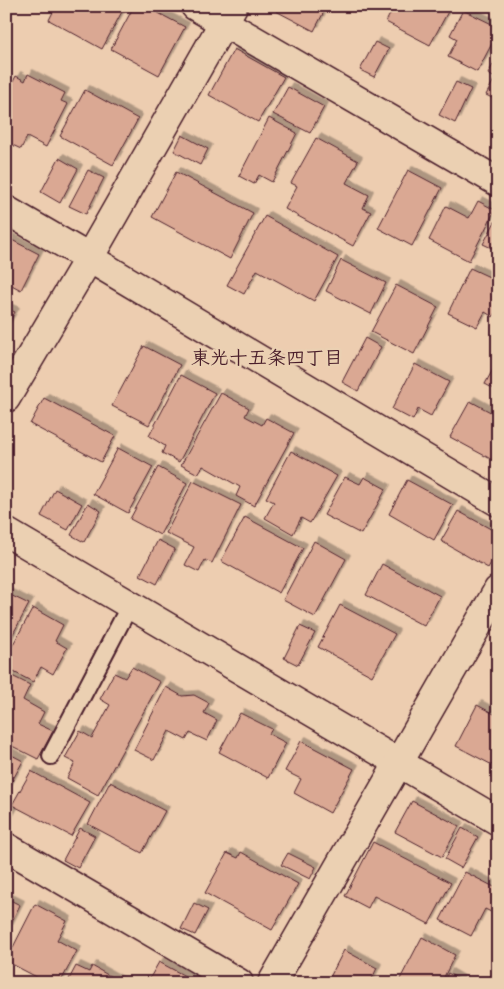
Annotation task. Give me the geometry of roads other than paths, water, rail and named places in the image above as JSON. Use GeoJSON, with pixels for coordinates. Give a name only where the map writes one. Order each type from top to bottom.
{"type":"FeatureCollection","features":[{"type":"Feature","properties":{"kind":"street"},"geometry":{"type":"LineString","coordinates":[[195,6],[228,15],[498,182]]}},
{"type":"Feature","properties":{"kind":"street"},"geometry":{"type":"LineString","coordinates":[[6,398],[89,258],[228,15]]}},
{"type":"Feature","properties":{"kind":"street"},"geometry":{"type":"LineString","coordinates":[[6,210],[498,502]]}},
{"type":"Feature","properties":{"kind":"street"},"geometry":{"type":"LineString","coordinates":[[6,532],[498,821]]}},
{"type":"Feature","properties":{"kind":"street"},"geometry":{"type":"LineString","coordinates":[[272,983],[498,590]]}},
{"type":"Feature","properties":{"kind":"street"},"geometry":{"type":"LineString","coordinates":[[6,847],[239,983]]}},
{"type":"Feature","properties":{"kind":"lane"},"geometry":{"type":"LineString","coordinates":[[51,756],[130,605]]}},
{"type":"Feature","properties":{"kind":"district","name":"東光十五条四丁目"},"geometry":{"type":"Point","coordinates":[267,358]}}]}
